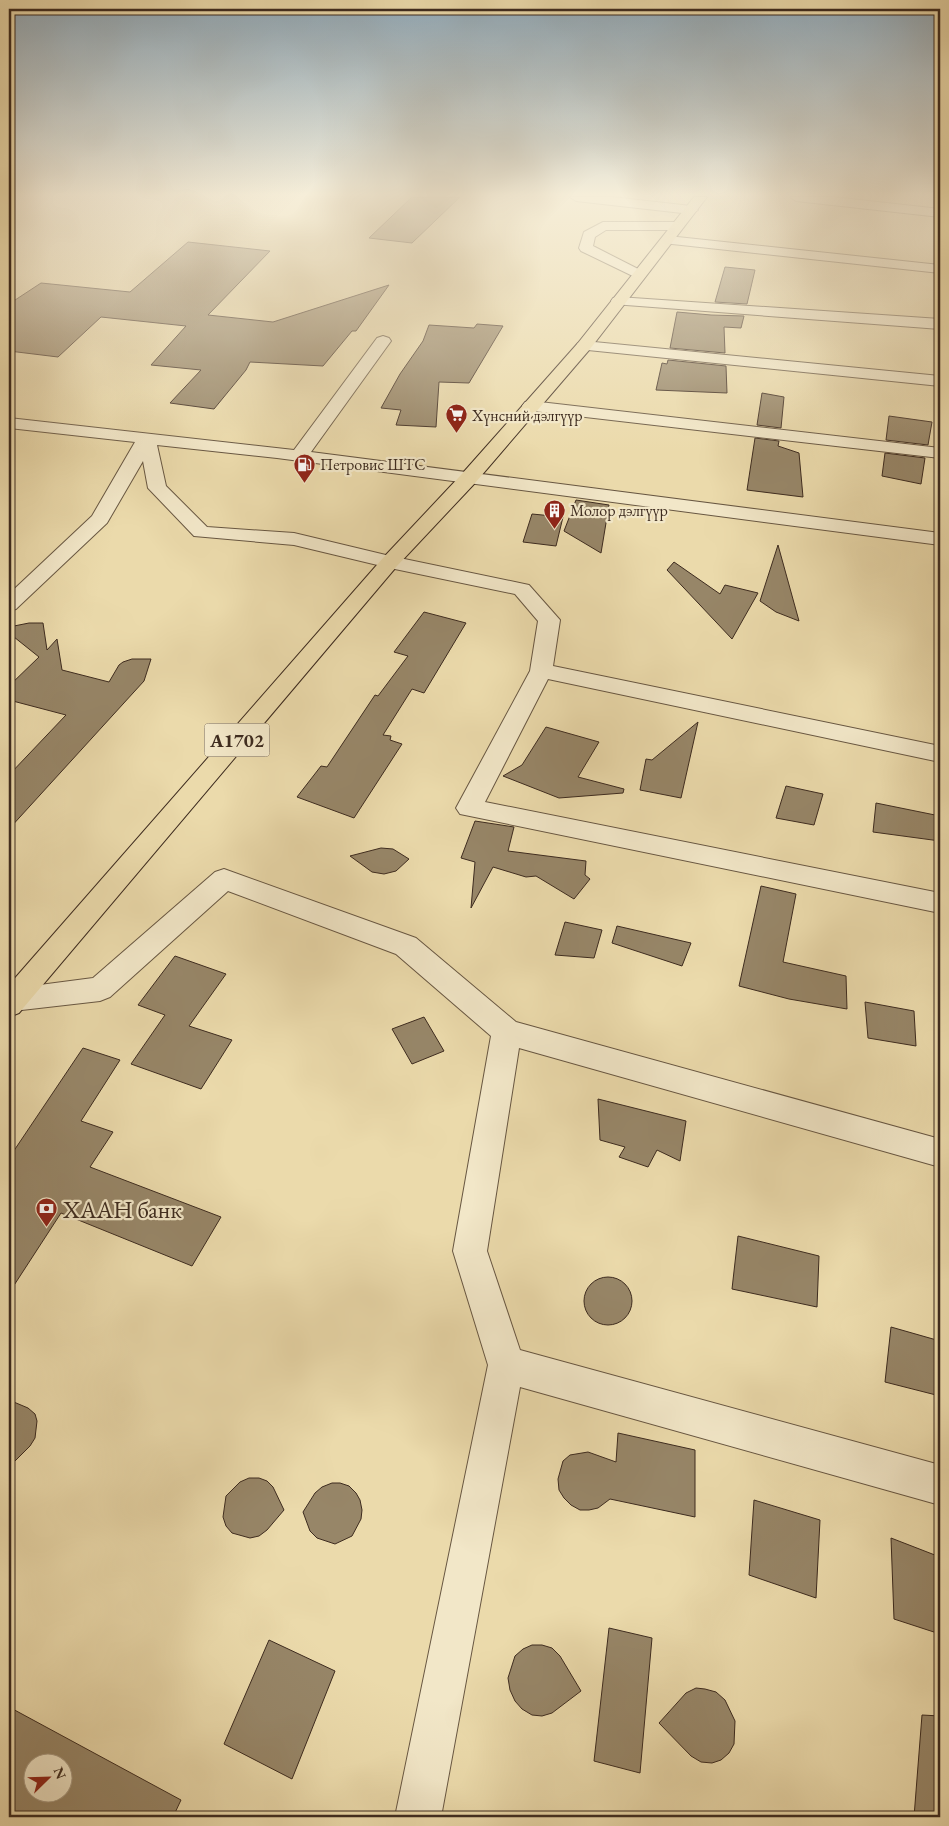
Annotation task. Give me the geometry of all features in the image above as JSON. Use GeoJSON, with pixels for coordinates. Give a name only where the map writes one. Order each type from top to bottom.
{"type":"FeatureCollection","features":[{"type":"Feature","properties":{"kind":"highway","name":"A1702"},"geometry":{"type":"LineString","coordinates":[[11,1002],[390,562],[468,478],[584,346],[633,282]]}},
{"type":"Feature","properties":{"kind":"street"},"geometry":{"type":"LineString","coordinates":[[618,301],[940,324]]}},
{"type":"Feature","properties":{"kind":"street"},"geometry":{"type":"LineString","coordinates":[[299,456],[382,341]]}},
{"type":"Feature","properties":{"kind":"street"},"geometry":{"type":"LineString","coordinates":[[584,346],[940,381]]}},
{"type":"Feature","properties":{"kind":"street"},"geometry":{"type":"LineString","coordinates":[[531,406],[940,453]]}},
{"type":"Feature","properties":{"kind":"street"},"geometry":{"type":"LineString","coordinates":[[9,423],[299,456],[940,539]]}},
{"type":"Feature","properties":{"kind":"street"},"geometry":{"type":"LineString","coordinates":[[147,438],[157,488],[201,532],[294,539],[390,562],[522,589],[549,620],[540,671],[470,808],[940,903]]}},
{"type":"Feature","properties":{"kind":"street"},"geometry":{"type":"LineString","coordinates":[[9,605],[100,519],[147,438]]}},
{"type":"Feature","properties":{"kind":"street"},"geometry":{"type":"LineString","coordinates":[[540,671],[940,754]]}},
{"type":"Feature","properties":{"kind":"street"},"geometry":{"type":"LineString","coordinates":[[11,1002],[100,989],[224,879],[406,946],[507,1032],[940,1153]]}},
{"type":"Feature","properties":{"kind":"street"},"geometry":{"type":"LineString","coordinates":[[418,1817],[506,1365],[470,1251],[507,1032]]}},
{"type":"Feature","properties":{"kind":"street"},"geometry":{"type":"LineString","coordinates":[[506,1365],[940,1485]]}},
{"type":"Feature","properties":{"kind":"building"},"geometry":{"type":"Polygon","coordinates":[[[141,282],[240,282],[208,315],[273,322],[389,285],[356,331],[352,331],[323,366],[250,362],[246,370],[214,409],[170,403],[201,370],[151,365],[186,326],[101,317],[58,357],[9,351],[9,304],[41,283],[130,292],[141,282]]]}},
{"type":"Feature","properties":{"kind":"building"},"geometry":{"type":"Polygon","coordinates":[[[721,282],[752,282],[747,304],[715,302],[721,282]]]}},
{"type":"Feature","properties":{"kind":"building"},"geometry":{"type":"Polygon","coordinates":[[[677,312],[744,316],[741,328],[724,327],[725,353],[670,348],[677,312]]]}},
{"type":"Feature","properties":{"kind":"building"},"geometry":{"type":"Polygon","coordinates":[[[477,324],[503,326],[469,383],[439,382],[436,427],[396,425],[401,410],[381,408],[400,374],[423,341],[429,325],[474,328],[477,324]]]}},
{"type":"Feature","properties":{"kind":"building"},"geometry":{"type":"Polygon","coordinates":[[[668,360],[726,366],[727,393],[656,390],[662,363],[667,364],[668,360]]]}},
{"type":"Feature","properties":{"kind":"building"},"geometry":{"type":"Polygon","coordinates":[[[762,393],[784,397],[781,428],[757,425],[762,393]]]}},
{"type":"Feature","properties":{"kind":"building"},"geometry":{"type":"Polygon","coordinates":[[[889,416],[932,422],[928,445],[886,440],[889,416]]]}},
{"type":"Feature","properties":{"kind":"building"},"geometry":{"type":"Polygon","coordinates":[[[755,438],[779,441],[778,446],[799,453],[803,497],[747,490],[755,438]]]}},
{"type":"Feature","properties":{"kind":"building"},"geometry":{"type":"Polygon","coordinates":[[[885,453],[925,458],[921,484],[882,476],[885,453]]]}},
{"type":"Feature","properties":{"kind":"building"},"geometry":{"type":"Polygon","coordinates":[[[576,500],[609,505],[601,553],[564,531],[576,500]]]}},
{"type":"Feature","properties":{"kind":"building","name":"Молор дэлгүүр"},"geometry":{"type":"Polygon","coordinates":[[[532,514],[563,517],[556,546],[523,542],[532,514]]]}},
{"type":"Feature","properties":{"kind":"building"},"geometry":{"type":"Polygon","coordinates":[[[778,545],[799,621],[776,612],[760,601],[778,545]]]}},
{"type":"Feature","properties":{"kind":"building"},"geometry":{"type":"Polygon","coordinates":[[[674,562],[720,594],[725,585],[758,593],[732,639],[667,570],[674,562]]]}},
{"type":"Feature","properties":{"kind":"building"},"geometry":{"type":"Polygon","coordinates":[[[424,612],[466,623],[424,693],[412,689],[383,735],[391,736],[390,740],[402,744],[354,818],[297,797],[321,766],[327,767],[375,695],[378,696],[408,656],[394,652],[424,612]]]}},
{"type":"Feature","properties":{"kind":"building"},"geometry":{"type":"Polygon","coordinates":[[[29,623],[43,623],[47,650],[57,639],[62,670],[109,682],[119,665],[123,662],[132,659],[151,659],[144,681],[9,829],[9,775],[66,715],[9,700],[9,686],[39,657],[9,633],[9,627],[29,623]]]}},
{"type":"Feature","properties":{"kind":"building"},"geometry":{"type":"Polygon","coordinates":[[[698,722],[681,798],[640,790],[646,759],[652,760],[698,722]]]}},
{"type":"Feature","properties":{"kind":"building"},"geometry":{"type":"Polygon","coordinates":[[[546,727],[599,742],[578,777],[624,789],[623,793],[559,798],[503,776],[522,765],[546,727]]]}},
{"type":"Feature","properties":{"kind":"building"},"geometry":{"type":"Polygon","coordinates":[[[786,786],[823,794],[814,825],[776,818],[786,786]]]}},
{"type":"Feature","properties":{"kind":"building"},"geometry":{"type":"Polygon","coordinates":[[[876,803],[940,816],[940,841],[873,832],[876,803]]]}},
{"type":"Feature","properties":{"kind":"building"},"geometry":{"type":"Polygon","coordinates":[[[475,821],[514,827],[508,851],[586,861],[585,875],[590,879],[574,899],[536,876],[526,877],[493,867],[471,908],[475,862],[461,858],[475,821]]]}},
{"type":"Feature","properties":{"kind":"building"},"geometry":{"type":"Polygon","coordinates":[[[381,848],[393,849],[409,859],[396,871],[384,874],[372,872],[350,856],[381,848]]]}},
{"type":"Feature","properties":{"kind":"building"},"geometry":{"type":"Polygon","coordinates":[[[761,886],[796,894],[783,962],[846,976],[847,1009],[789,999],[739,986],[761,886]]]}},
{"type":"Feature","properties":{"kind":"building"},"geometry":{"type":"Polygon","coordinates":[[[565,922],[602,930],[594,958],[555,955],[565,922]]]}},
{"type":"Feature","properties":{"kind":"building"},"geometry":{"type":"Polygon","coordinates":[[[617,926],[691,943],[682,966],[612,943],[617,926]]]}},
{"type":"Feature","properties":{"kind":"building"},"geometry":{"type":"Polygon","coordinates":[[[175,956],[226,974],[189,1026],[232,1040],[201,1089],[131,1064],[165,1015],[138,1005],[175,956]]]}},
{"type":"Feature","properties":{"kind":"building"},"geometry":{"type":"Polygon","coordinates":[[[865,1002],[914,1011],[916,1046],[868,1038],[865,1002]]]}},
{"type":"Feature","properties":{"kind":"building"},"geometry":{"type":"Polygon","coordinates":[[[424,1017],[444,1051],[412,1064],[392,1029],[424,1017]]]}},
{"type":"Feature","properties":{"kind":"building"},"geometry":{"type":"Polygon","coordinates":[[[83,1048],[120,1060],[81,1121],[113,1132],[90,1167],[221,1217],[192,1266],[61,1213],[9,1293],[9,1158],[83,1048]]]}},
{"type":"Feature","properties":{"kind":"building"},"geometry":{"type":"Polygon","coordinates":[[[598,1099],[686,1121],[680,1161],[657,1150],[648,1167],[619,1157],[625,1147],[600,1140],[598,1099]]]}},
{"type":"Feature","properties":{"kind":"building"},"geometry":{"type":"Polygon","coordinates":[[[738,1236],[819,1256],[817,1307],[732,1289],[738,1236]]]}},
{"type":"Feature","properties":{"kind":"building"},"geometry":{"type":"Polygon","coordinates":[[[603,1277],[613,1277],[622,1281],[628,1287],[631,1292],[631,1310],[622,1321],[613,1325],[603,1325],[594,1321],[588,1315],[584,1306],[584,1296],[588,1287],[594,1281],[603,1277]]]}},
{"type":"Feature","properties":{"kind":"building"},"geometry":{"type":"Polygon","coordinates":[[[891,1327],[940,1341],[940,1396],[885,1382],[891,1327]]]}},
{"type":"Feature","properties":{"kind":"building"},"geometry":{"type":"Polygon","coordinates":[[[9,1400],[28,1408],[35,1414],[37,1421],[35,1438],[30,1446],[9,1467],[9,1400]]]}},
{"type":"Feature","properties":{"kind":"building"},"geometry":{"type":"Polygon","coordinates":[[[618,1433],[695,1450],[695,1517],[610,1499],[598,1508],[580,1510],[564,1498],[559,1490],[558,1479],[563,1461],[570,1455],[588,1452],[616,1462],[618,1433]]]}},
{"type":"Feature","properties":{"kind":"building"},"geometry":{"type":"Polygon","coordinates":[[[249,1478],[259,1478],[267,1481],[273,1487],[284,1510],[267,1530],[259,1536],[250,1538],[232,1533],[226,1526],[223,1517],[226,1496],[240,1482],[249,1478]]]}},
{"type":"Feature","properties":{"kind":"building"},"geometry":{"type":"Polygon","coordinates":[[[332,1483],[349,1486],[360,1500],[362,1510],[361,1519],[352,1536],[335,1544],[317,1538],[310,1531],[303,1512],[315,1493],[322,1487],[332,1483]]]}},
{"type":"Feature","properties":{"kind":"building"},"geometry":{"type":"Polygon","coordinates":[[[754,1500],[820,1520],[816,1598],[749,1575],[754,1500]]]}},
{"type":"Feature","properties":{"kind":"building"},"geometry":{"type":"Polygon","coordinates":[[[891,1538],[940,1557],[940,1634],[894,1619],[891,1538]]]}},
{"type":"Feature","properties":{"kind":"building"},"geometry":{"type":"Polygon","coordinates":[[[609,1628],[652,1638],[640,1773],[594,1761],[609,1628]]]}},
{"type":"Feature","properties":{"kind":"building"},"geometry":{"type":"Polygon","coordinates":[[[269,1640],[335,1671],[292,1779],[224,1744],[269,1640]]]}},
{"type":"Feature","properties":{"kind":"building"},"geometry":{"type":"Polygon","coordinates":[[[532,1645],[552,1648],[560,1656],[581,1691],[552,1713],[542,1716],[532,1715],[522,1709],[515,1701],[510,1690],[508,1678],[515,1656],[523,1649],[532,1645]]]}},
{"type":"Feature","properties":{"kind":"building"},"geometry":{"type":"Polygon","coordinates":[[[696,1688],[716,1692],[725,1700],[735,1721],[734,1744],[729,1753],[721,1760],[712,1763],[701,1762],[691,1756],[659,1723],[686,1693],[696,1688]]]}},
{"type":"Feature","properties":{"kind":"building"},"geometry":{"type":"Polygon","coordinates":[[[9,1707],[181,1800],[173,1817],[9,1817],[9,1707]]]}},
{"type":"Feature","properties":{"kind":"building"},"geometry":{"type":"Polygon","coordinates":[[[922,1715],[940,1716],[940,1817],[914,1817],[922,1715]]]}},
{"type":"Feature","properties":{"kind":"place","name":"Хүнсний дэлгүүр"},"geometry":{"type":"Point","coordinates":[456,434]}},
{"type":"Feature","properties":{"kind":"place","name":"Петровис ШТС"},"geometry":{"type":"Point","coordinates":[304,483]}},
{"type":"Feature","properties":{"kind":"place","name":"Молор дэлгүүр"},"geometry":{"type":"Point","coordinates":[554,529]}},
{"type":"Feature","properties":{"kind":"place","name":"ХААН банк"},"geometry":{"type":"Point","coordinates":[47,1228]}}]}
